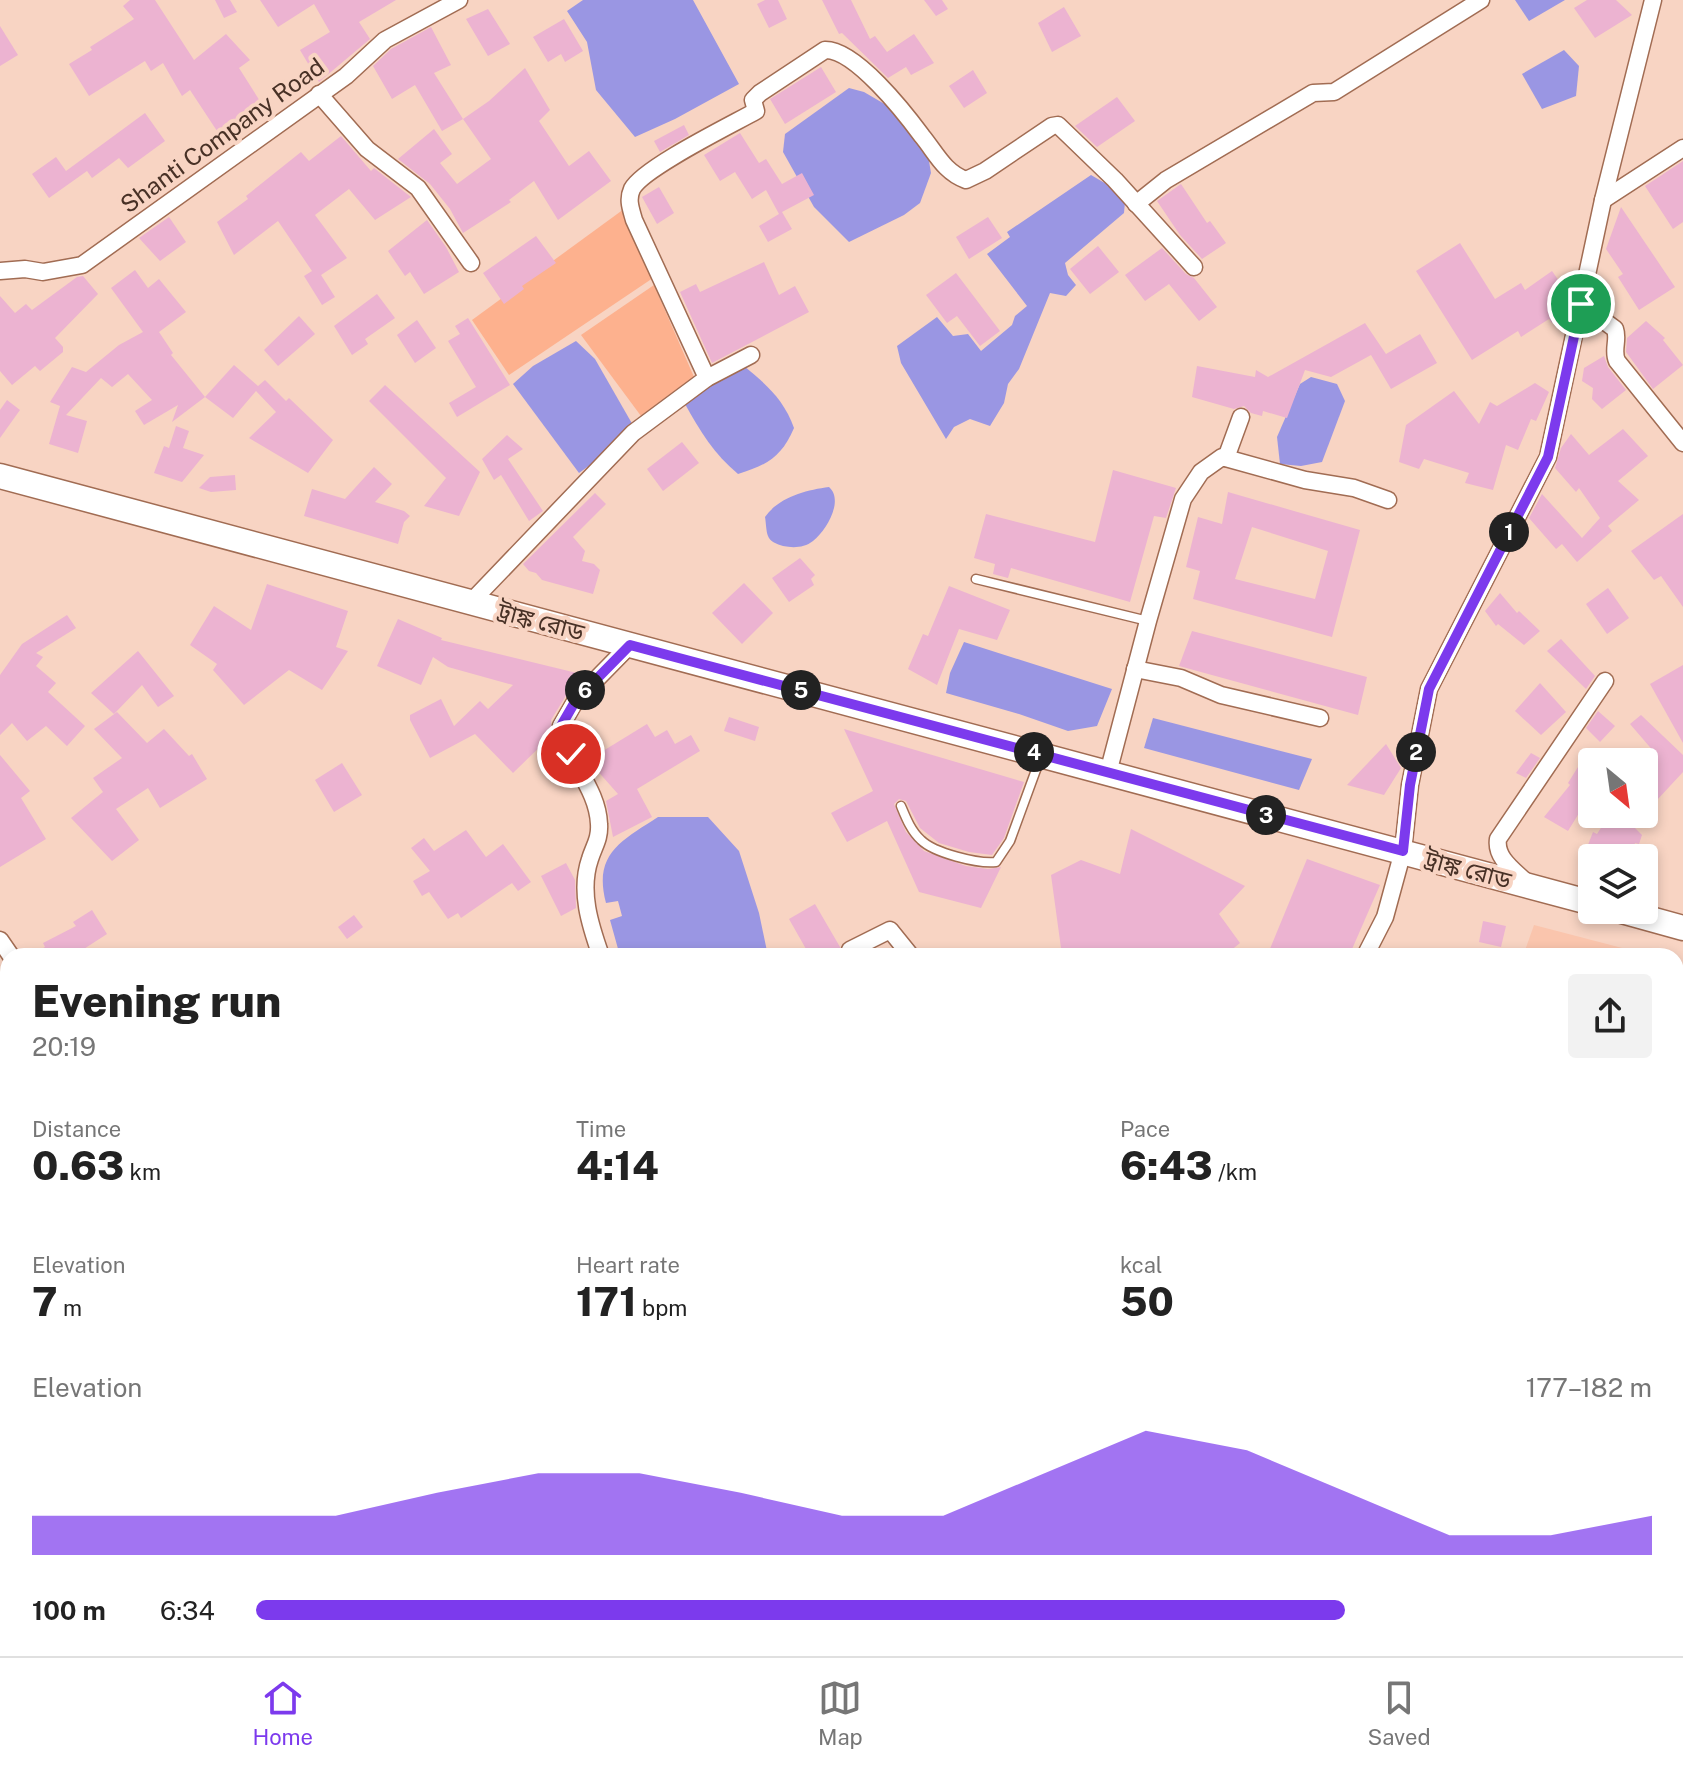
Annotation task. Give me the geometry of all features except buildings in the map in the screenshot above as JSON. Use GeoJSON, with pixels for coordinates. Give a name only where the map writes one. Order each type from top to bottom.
{"type":"FeatureCollection","features":[{"type":"Feature","properties":{"kind":"main road","name":"ট্রাঙ্ক রোড"},"geometry":{"type":"LineString","coordinates":[[0,476],[1578,899]]}},
{"type":"Feature","properties":{"kind":"main road"},"geometry":{"type":"LineString","coordinates":[[1658,921],[1683,928]]}},
{"type":"Feature","properties":{"kind":"street","name":"Shanti Company Road"},"geometry":{"type":"LineString","coordinates":[[0,271],[25,269],[43,272],[82,265],[346,76],[385,40],[459,0]]}},
{"type":"Feature","properties":{"kind":"street"},"geometry":{"type":"LineString","coordinates":[[1136,204],[1166,180],[1224,144],[1313,93],[1334,92],[1481,0]]}},
{"type":"Feature","properties":{"kind":"street"},"geometry":{"type":"LineString","coordinates":[[1369,948],[1385,917],[1403,851],[1410,785],[1429,689],[1548,457],[1603,200],[1653,0]]}},
{"type":"Feature","properties":{"kind":"street"},"geometry":{"type":"LineString","coordinates":[[707,378],[634,220],[629,199],[633,186],[654,169],[756,111],[753,100],[760,93],[825,50],[835,49],[868,74],[912,123],[938,160],[954,176],[966,180],[1058,125],[1194,267]]}},
{"type":"Feature","properties":{"kind":"street"},"geometry":{"type":"LineString","coordinates":[[319,94],[367,149],[418,188],[471,263]]}},
{"type":"Feature","properties":{"kind":"street"},"geometry":{"type":"LineString","coordinates":[[1603,200],[1683,148]]}},
{"type":"Feature","properties":{"kind":"street"},"geometry":{"type":"LineString","coordinates":[[1581,304],[1615,329],[1618,335],[1614,353],[1617,361],[1683,443]]}},
{"type":"Feature","properties":{"kind":"street"},"geometry":{"type":"LineString","coordinates":[[471,602],[633,433],[707,378],[751,355]]}},
{"type":"Feature","properties":{"kind":"street"},"geometry":{"type":"LineString","coordinates":[[1226,458],[1241,417]]}},
{"type":"Feature","properties":{"kind":"street"},"geometry":{"type":"LineString","coordinates":[[1108,773],[1183,499],[1201,472],[1222,457],[1305,480],[1354,488],[1388,500]]}},
{"type":"Feature","properties":{"kind":"street"},"geometry":{"type":"LineString","coordinates":[[598,948],[586,910],[585,885],[590,858],[598,845],[599,822],[588,784],[571,754],[561,726],[576,700],[630,645]]}},
{"type":"Feature","properties":{"kind":"street"},"geometry":{"type":"LineString","coordinates":[[1135,669],[1181,678],[1221,695],[1320,718]]}},
{"type":"Feature","properties":{"kind":"street"},"geometry":{"type":"LineString","coordinates":[[1528,885],[1501,857],[1498,839],[1605,681]]}},
{"type":"Feature","properties":{"kind":"street"},"geometry":{"type":"LineString","coordinates":[[854,948],[890,930],[905,948]]}},
{"type":"Feature","properties":{"kind":"lane"},"geometry":{"type":"LineString","coordinates":[[976,579],[1148,621]]}},
{"type":"Feature","properties":{"kind":"lane"},"geometry":{"type":"LineString","coordinates":[[901,806],[911,828],[923,842],[984,864],[996,862],[1010,841],[1042,754]]}},
{"type":"Feature","properties":{"kind":"shaded area"},"geometry":{"type":"Polygon","coordinates":[[[583,0],[693,0],[739,84],[635,137],[596,90],[587,42],[567,11],[583,0]]]}},
{"type":"Feature","properties":{"kind":"shaded area"},"geometry":{"type":"Polygon","coordinates":[[[1515,0],[1565,0],[1529,21],[1515,0]]]}},
{"type":"Feature","properties":{"kind":"shaded area"},"geometry":{"type":"Polygon","coordinates":[[[1564,50],[1579,66],[1576,96],[1542,109],[1522,74],[1564,50]]]}},
{"type":"Feature","properties":{"kind":"shaded area"},"geometry":{"type":"Polygon","coordinates":[[[849,88],[864,92],[888,106],[928,155],[931,173],[920,203],[904,215],[849,242],[814,207],[783,152],[785,134],[849,88]]]}},
{"type":"Feature","properties":{"kind":"shaded area"},"geometry":{"type":"Polygon","coordinates":[[[1091,175],[1115,189],[1125,202],[1124,213],[1065,263],[1068,275],[1076,285],[1066,296],[1050,293],[1019,369],[1008,384],[1004,403],[990,426],[970,419],[954,427],[946,439],[901,363],[897,346],[937,317],[953,336],[968,334],[981,351],[1012,325],[1015,316],[1027,306],[987,254],[1010,237],[1007,232],[1091,175]]]}},
{"type":"Feature","properties":{"kind":"shaded area"},"geometry":{"type":"Polygon","coordinates":[[[624,209],[653,278],[509,375],[472,320],[624,209]]]}},
{"type":"Feature","properties":{"kind":"shaded area"},"geometry":{"type":"Polygon","coordinates":[[[654,285],[694,377],[641,416],[581,335],[654,285]]]}},
{"type":"Feature","properties":{"kind":"shaded area"},"geometry":{"type":"Polygon","coordinates":[[[576,341],[595,359],[634,427],[579,473],[513,384],[533,366],[576,341]]]}},
{"type":"Feature","properties":{"kind":"shaded area"},"geometry":{"type":"Polygon","coordinates":[[[744,366],[774,394],[794,428],[773,458],[738,474],[708,442],[685,404],[689,394],[744,366]]]}},
{"type":"Feature","properties":{"kind":"shaded area"},"geometry":{"type":"Polygon","coordinates":[[[1311,377],[1337,384],[1345,401],[1322,462],[1301,466],[1280,464],[1277,437],[1300,384],[1311,377]]]}},
{"type":"Feature","properties":{"kind":"shaded area"},"geometry":{"type":"Polygon","coordinates":[[[829,487],[835,499],[832,515],[813,541],[791,547],[770,540],[765,517],[771,510],[794,496],[829,487]]]}},
{"type":"Feature","properties":{"kind":"shaded area"},"geometry":{"type":"Polygon","coordinates":[[[964,642],[1112,689],[1097,726],[1068,731],[946,693],[950,673],[964,642]]]}},
{"type":"Feature","properties":{"kind":"shaded area"},"geometry":{"type":"Polygon","coordinates":[[[1153,718],[1312,759],[1299,790],[1144,748],[1153,718]]]}},
{"type":"Feature","properties":{"kind":"shaded area"},"geometry":{"type":"Polygon","coordinates":[[[658,817],[708,817],[739,851],[759,913],[766,948],[618,948],[610,920],[622,916],[618,901],[606,903],[603,872],[613,851],[658,817]]]}},
{"type":"Feature","properties":{"kind":"shaded area"},"geometry":{"type":"Polygon","coordinates":[[[1534,925],[1622,948],[1526,948],[1534,925]]]}},
{"type":"Feature","properties":{"kind":"route"},"geometry":{"type":"LineString","coordinates":[[571,754],[561,726],[576,700],[630,645],[1403,851],[1410,785],[1429,689],[1548,457],[1581,304]]}}]}
